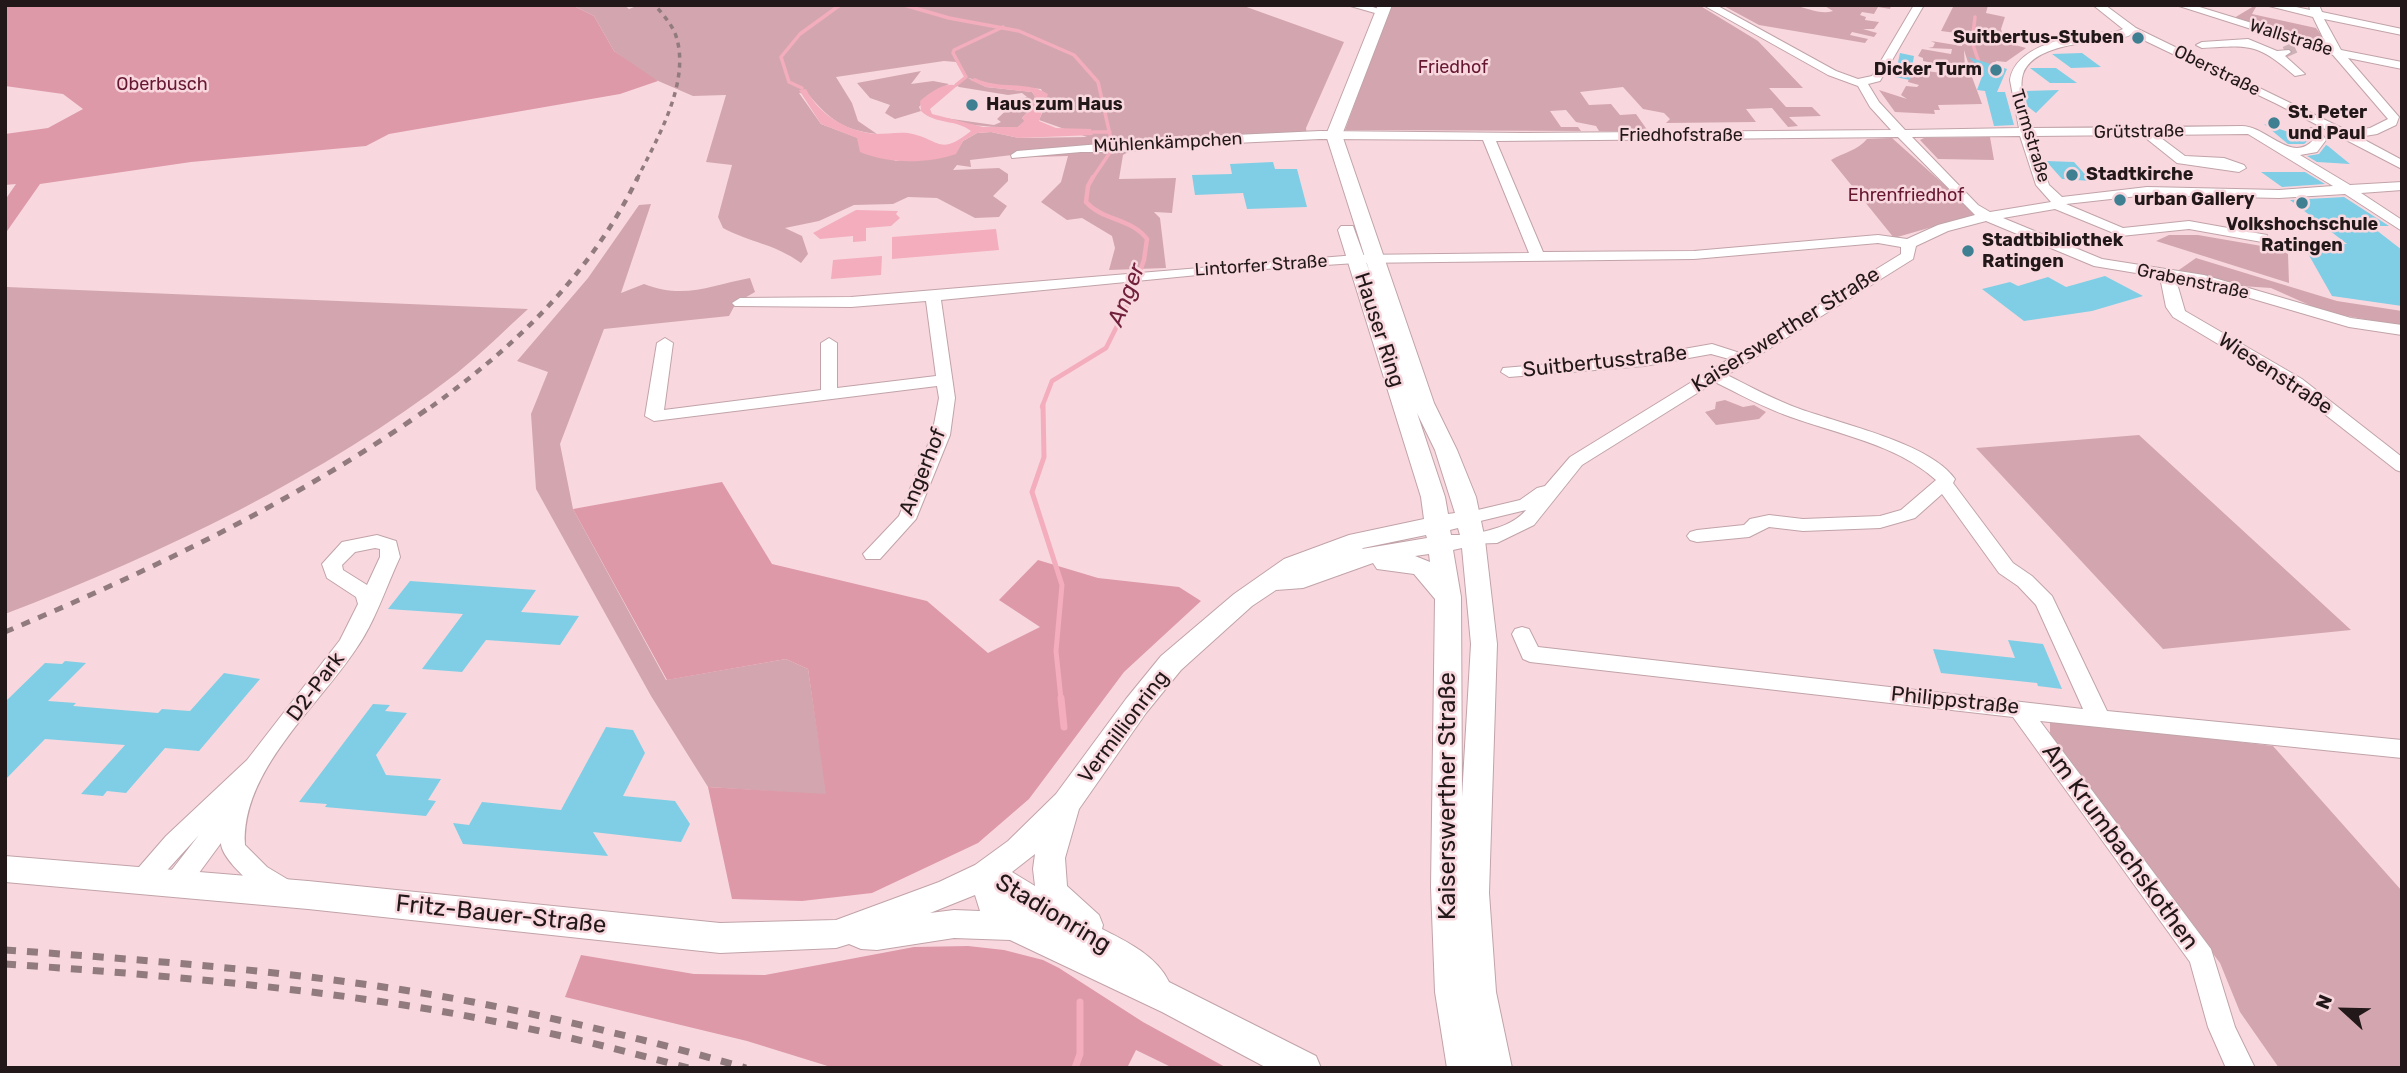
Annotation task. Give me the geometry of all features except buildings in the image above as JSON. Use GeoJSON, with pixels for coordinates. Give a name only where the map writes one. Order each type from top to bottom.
{"type":"FeatureCollection","features":[{"type":"Feature","properties":{"kind":"main road"},"geometry":{"type":"LineString","coordinates":[[1325,139],[1322,122],[1377,8]]}},
{"type":"Feature","properties":{"kind":"main road","name":"Hauser Ring"},"geometry":{"type":"LineString","coordinates":[[1325,139],[1365,259],[1433,497],[1439,534]]}},
{"type":"Feature","properties":{"kind":"main road","name":"Hauser Ring"},"geometry":{"type":"LineString","coordinates":[[1336,194],[1423,403],[1446,450],[1464,497],[1471,529]]}},
{"type":"Feature","properties":{"kind":"main road"},"geometry":{"type":"LineString","coordinates":[[1439,534],[1471,529]]}},
{"type":"Feature","properties":{"kind":"main road","name":"Kaiserswerther Straße"},"geometry":{"type":"LineString","coordinates":[[1471,529],[1484,644],[1472,893],[1479,992],[1494,1068]]}},
{"type":"Feature","properties":{"kind":"main road","name":"Kaiserswerther Straße"},"geometry":{"type":"LineString","coordinates":[[1439,534],[1448,597],[1447,887],[1450,966],[1465,1068]]}},
{"type":"Feature","properties":{"kind":"main road","name":"Vermillionring"},"geometry":{"type":"LineString","coordinates":[[1266,584],[1303,579],[1365,556],[1439,534]]}},
{"type":"Feature","properties":{"kind":"main road","name":"Vermillionring"},"geometry":{"type":"LineString","coordinates":[[985,874],[1019,850],[1067,803],[1136,706],[1171,663],[1242,600],[1293,565],[1330,549],[1439,534]]}},
{"type":"Feature","properties":{"kind":"main road","name":"Vermillionring"},"geometry":{"type":"LineString","coordinates":[[1333,568],[1408,562],[1424,567],[1448,597]]}},
{"type":"Feature","properties":{"kind":"main road"},"geometry":{"type":"LineString","coordinates":[[1067,803],[1050,856],[1049,877],[1052,891],[1120,954]]}},
{"type":"Feature","properties":{"kind":"main road","name":"Fritz-Bauer-Straße"},"geometry":{"type":"LineString","coordinates":[[5,869],[288,893],[720,938],[836,934],[903,912],[985,874]]}},
{"type":"Feature","properties":{"kind":"main road","name":"Stadionring"},"geometry":{"type":"LineString","coordinates":[[985,874],[993,905],[1013,926],[1174,1001],[1303,1068]]}},
{"type":"Feature","properties":{"kind":"main road","name":"Stadionring"},"geometry":{"type":"LineString","coordinates":[[985,874],[1019,892],[1064,926],[1120,954],[1174,1001]]}},
{"type":"Feature","properties":{"kind":"main road"},"geometry":{"type":"LineString","coordinates":[[836,934],[877,936],[954,923],[1013,926]]}},
{"type":"Feature","properties":{"kind":"street"},"geometry":{"type":"LineString","coordinates":[[1352,5],[1377,8]]}},
{"type":"Feature","properties":{"kind":"street"},"geometry":{"type":"LineString","coordinates":[[1709,5],[1832,73],[1859,82],[1876,79],[1919,5]]}},
{"type":"Feature","properties":{"kind":"street","name":"Oberstraße"},"geometry":{"type":"LineString","coordinates":[[2098,5],[2128,33],[2281,101],[2331,131]]}},
{"type":"Feature","properties":{"kind":"street","name":"Wallstraße"},"geometry":{"type":"LineString","coordinates":[[2181,5],[2290,49],[2340,53],[2402,66]]}},
{"type":"Feature","properties":{"kind":"street"},"geometry":{"type":"LineString","coordinates":[[2270,5],[2316,10],[2402,32]]}},
{"type":"Feature","properties":{"kind":"street"},"geometry":{"type":"LineString","coordinates":[[2289,153],[2312,149],[2331,131],[2373,131],[2397,121],[2340,53],[2316,10]]}},
{"type":"Feature","properties":{"kind":"street","name":"Turmstraße"},"geometry":{"type":"LineString","coordinates":[[2057,203],[2040,181],[2014,81],[2018,70],[2024,61],[2053,46],[2128,33]]}},
{"type":"Feature","properties":{"kind":"street"},"geometry":{"type":"LineString","coordinates":[[2202,45],[2248,42],[2290,49],[2299,74]]}},
{"type":"Feature","properties":{"kind":"street","name":"Grabenstraße"},"geometry":{"type":"LineString","coordinates":[[1859,82],[1867,88],[1874,104],[1973,208],[1990,218],[2099,263],[2217,284],[2349,322],[2402,330]]}},
{"type":"Feature","properties":{"kind":"street"},"geometry":{"type":"LineString","coordinates":[[2281,101],[2331,131],[2402,165]]}},
{"type":"Feature","properties":{"kind":"street","name":"Grütstraße"},"geometry":{"type":"LineString","coordinates":[[2027,134],[2251,130],[2289,153]]}},
{"type":"Feature","properties":{"kind":"street"},"geometry":{"type":"LineString","coordinates":[[2146,132],[2182,160],[2220,163]]}},
{"type":"Feature","properties":{"kind":"street","name":"Friedhofstraße"},"geometry":{"type":"LineString","coordinates":[[1325,139],[2027,134]]}},
{"type":"Feature","properties":{"kind":"street"},"geometry":{"type":"LineString","coordinates":[[1488,136],[1537,255]]}},
{"type":"Feature","properties":{"kind":"street","name":"Mühlenkämpchen"},"geometry":{"type":"LineString","coordinates":[[1017,155],[1171,142],[1325,139]]}},
{"type":"Feature","properties":{"kind":"street"},"geometry":{"type":"LineString","coordinates":[[2289,153],[2396,223]]}},
{"type":"Feature","properties":{"kind":"street"},"geometry":{"type":"LineString","coordinates":[[1909,244],[1928,233],[2057,203],[2147,191],[2279,194],[2402,186]]}},
{"type":"Feature","properties":{"kind":"street"},"geometry":{"type":"LineString","coordinates":[[2057,203],[2121,233],[2189,225],[2262,238]]}},
{"type":"Feature","properties":{"kind":"street","name":"Lintorfer Straße"},"geometry":{"type":"LineString","coordinates":[[740,303],[851,302],[1365,259],[1694,255],[1878,239],[1909,244]]}},
{"type":"Feature","properties":{"kind":"street","name":"Kaiserswerther Straße"},"geometry":{"type":"LineString","coordinates":[[1471,529],[1490,539],[1527,521],[1576,461],[1908,256],[1909,244]]}},
{"type":"Feature","properties":{"kind":"street","name":"Wiesenstraße"},"geometry":{"type":"LineString","coordinates":[[2166,273],[2174,307],[2179,314],[2296,383],[2402,466]]}},
{"type":"Feature","properties":{"kind":"street","name":"Angerhof"},"geometry":{"type":"LineString","coordinates":[[873,554],[907,519],[941,435],[947,398],[933,296]]}},
{"type":"Feature","properties":{"kind":"street"},"geometry":{"type":"LineString","coordinates":[[665,343],[654,416],[944,380]]}},
{"type":"Feature","properties":{"kind":"street"},"geometry":{"type":"LineString","coordinates":[[829,343],[829,394]]}},
{"type":"Feature","properties":{"kind":"street","name":"Suitbertusstraße"},"geometry":{"type":"LineString","coordinates":[[1509,372],[1644,360],[1712,349],[1741,358]]}},
{"type":"Feature","properties":{"kind":"street"},"geometry":{"type":"LineString","coordinates":[[1696,536],[1749,531],[1757,523],[1769,520],[1802,525],[1880,522],[1908,514],[1946,479],[1937,468],[1912,454],[1776,406],[1713,375]]}},
{"type":"Feature","properties":{"kind":"street"},"geometry":{"type":"LineString","coordinates":[[1943,483],[2006,568],[2025,581],[2045,601],[2098,719]]}},
{"type":"Feature","properties":{"kind":"street","name":"D2-Park"},"geometry":{"type":"LineString","coordinates":[[142,881],[175,843],[255,766],[340,656],[358,628],[368,604]]}},
{"type":"Feature","properties":{"kind":"street","name":"Philippstraße"},"geometry":{"type":"LineString","coordinates":[[1522,634],[1530,654],[2098,719],[2402,750]]}},
{"type":"Feature","properties":{"kind":"street","name":"Am Krumbachskothen"},"geometry":{"type":"LineString","coordinates":[[2018,708],[2202,957],[2226,1045],[2241,1068]]}},
{"type":"Feature","properties":{"kind":"street","name":"D2-Park"},"geometry":{"type":"LineString","coordinates":[[255,766],[232,824],[233,849],[258,874],[288,893]]}},
{"type":"Feature","properties":{"kind":"street","name":"D2-Park"},"geometry":{"type":"LineString","coordinates":[[176,884],[241,797]]}},
{"type":"Feature","properties":{"kind":"green space"},"geometry":{"type":"Polygon","coordinates":[[[1778,4],[1824,12],[1833,11],[1823,5],[1891,6],[1890,9],[1878,7],[1874,14],[1862,12],[1860,15],[1866,17],[1865,20],[1879,22],[1874,29],[1863,29],[1877,33],[1874,37],[1852,32],[1850,35],[1868,39],[1865,43],[1759,25],[1722,5],[1778,4]]]}},
{"type":"Feature","properties":{"kind":"green space","name":"Oberbusch"},"geometry":{"type":"Polygon","coordinates":[[[5,5],[572,5],[594,16],[614,51],[658,81],[620,94],[389,134],[366,146],[191,162],[40,184],[5,234],[5,200],[16,184],[5,185],[5,134],[48,128],[83,109],[63,94],[5,86],[5,5]]]}},
{"type":"Feature","properties":{"kind":"green space"},"geometry":{"type":"Polygon","coordinates":[[[572,5],[624,5],[629,9],[639,5],[1241,5],[1344,42],[1306,128],[1307,136],[1184,140],[1138,148],[1123,155],[1119,179],[1176,178],[1172,213],[1154,212],[1160,218],[1166,268],[1109,270],[1115,248],[1112,236],[1082,218],[1067,220],[1041,202],[1061,182],[1068,156],[1034,157],[1029,153],[970,160],[971,167],[957,165],[953,170],[999,168],[1008,174],[1008,181],[993,196],[1007,206],[999,217],[975,218],[937,198],[908,197],[893,204],[854,205],[819,221],[785,228],[802,236],[808,254],[801,263],[781,251],[723,228],[718,217],[732,165],[706,162],[726,95],[693,96],[649,77],[614,51],[594,16],[572,5]],[[944,61],[836,77],[852,103],[858,121],[877,134],[855,130],[838,122],[823,111],[808,94],[799,93],[821,124],[858,138],[860,145],[896,161],[957,151],[963,141],[977,133],[991,132],[1019,138],[1087,137],[1039,120],[1047,102],[1041,89],[996,85],[968,78],[986,87],[1032,92],[1035,96],[1032,107],[1022,118],[1025,121],[1018,127],[1000,127],[972,125],[945,118],[994,125],[1001,122],[997,119],[1016,101],[1027,97],[1022,93],[1008,95],[959,87],[956,85],[966,77],[956,62],[944,61]]]}},
{"type":"Feature","properties":{"kind":"green space","name":"Friedhof"},"geometry":{"type":"Polygon","coordinates":[[[1391,5],[1699,5],[1758,41],[1803,88],[1769,88],[1786,107],[1812,107],[1821,116],[1789,117],[1798,126],[1788,127],[1772,108],[1746,109],[1756,122],[1666,123],[1670,119],[1664,113],[1643,109],[1623,87],[1580,92],[1589,105],[1611,104],[1620,115],[1636,114],[1648,131],[1599,131],[1596,126],[1576,122],[1566,110],[1550,111],[1561,127],[1578,127],[1581,131],[1345,130],[1391,5]]]}},
{"type":"Feature","properties":{"kind":"green space"},"geometry":{"type":"Polygon","coordinates":[[[1954,5],[1988,5],[1986,13],[2005,17],[2001,29],[2004,39],[2001,41],[2026,48],[2006,62],[1996,61],[2000,78],[1972,75],[1964,50],[1965,69],[1923,61],[1923,58],[1918,56],[1922,49],[1951,54],[1952,49],[1928,48],[1935,43],[1931,41],[1962,46],[1962,41],[1956,40],[1956,33],[1941,31],[1954,5]]]}},
{"type":"Feature","properties":{"kind":"green space"},"geometry":{"type":"Polygon","coordinates":[[[2256,7],[2252,14],[2316,28],[2329,46],[2234,18],[2256,7]]]}},
{"type":"Feature","properties":{"kind":"green space"},"geometry":{"type":"Polygon","coordinates":[[[1911,69],[1972,77],[1982,104],[1938,105],[1940,110],[1934,110],[1935,114],[1895,112],[1879,90],[1907,99],[1901,95],[1906,86],[1919,85],[1908,82],[1911,69]]]}},
{"type":"Feature","properties":{"kind":"green space"},"geometry":{"type":"Polygon","coordinates":[[[921,71],[911,84],[933,81],[949,84],[928,95],[919,107],[921,111],[895,119],[885,113],[890,105],[870,98],[857,83],[921,71]]]}},
{"type":"Feature","properties":{"kind":"green space","name":"Ehrenfriedhof"},"geometry":{"type":"Polygon","coordinates":[[[1990,137],[1994,160],[1938,159],[1920,140],[1924,138],[1990,137]]]}},
{"type":"Feature","properties":{"kind":"green space","name":"Ehrenfriedhof"},"geometry":{"type":"Polygon","coordinates":[[[1892,138],[1977,214],[1894,238],[1831,160],[1855,149],[1867,139],[1892,138]]]}},
{"type":"Feature","properties":{"kind":"green space"},"geometry":{"type":"Polygon","coordinates":[[[651,204],[621,293],[644,284],[659,289],[685,291],[750,278],[755,292],[736,303],[729,316],[604,329],[560,444],[573,509],[666,680],[786,659],[808,669],[827,795],[708,787],[651,696],[536,489],[531,414],[548,372],[517,361],[588,278],[639,205],[651,204]]]}},
{"type":"Feature","properties":{"kind":"green space"},"geometry":{"type":"Polygon","coordinates":[[[2169,235],[2198,235],[2279,249],[2288,254],[2289,283],[2156,241],[2169,235]]]}},
{"type":"Feature","properties":{"kind":"green space"},"geometry":{"type":"Polygon","coordinates":[[[2196,258],[2337,301],[2402,311],[2402,326],[2325,312],[2271,288],[2241,286],[2176,272],[2196,258]]]}},
{"type":"Feature","properties":{"kind":"green space"},"geometry":{"type":"Polygon","coordinates":[[[5,286],[528,309],[457,373],[405,411],[297,479],[240,510],[124,565],[5,614],[5,286]]]}},
{"type":"Feature","properties":{"kind":"green space"},"geometry":{"type":"Polygon","coordinates":[[[1725,400],[1743,407],[1754,405],[1766,412],[1759,419],[1716,425],[1705,412],[1715,409],[1716,402],[1725,400]]]}},
{"type":"Feature","properties":{"kind":"green space"},"geometry":{"type":"Polygon","coordinates":[[[2139,435],[2351,630],[2163,649],[1976,448],[2139,435]]]}},
{"type":"Feature","properties":{"kind":"green space"},"geometry":{"type":"Polygon","coordinates":[[[722,482],[772,564],[927,601],[988,653],[1040,627],[999,600],[1038,560],[1098,578],[1179,587],[1201,601],[1124,672],[1029,799],[978,843],[872,893],[802,901],[732,899],[708,787],[826,794],[808,669],[786,659],[667,680],[573,509],[722,482]]]}},
{"type":"Feature","properties":{"kind":"green space"},"geometry":{"type":"Polygon","coordinates":[[[2050,719],[2273,746],[2402,891],[2402,1068],[2279,1068],[2240,1012],[2220,963],[2050,737],[2050,719]]]}},
{"type":"Feature","properties":{"kind":"green space"},"geometry":{"type":"Polygon","coordinates":[[[968,946],[1004,950],[1043,960],[1143,1022],[1227,1068],[1173,1068],[1136,1050],[1127,1068],[834,1068],[747,1041],[565,997],[581,955],[694,974],[765,975],[914,947],[968,946]]]}},
{"type":"Feature","properties":{"kind":"shaded area"},"geometry":{"type":"Polygon","coordinates":[[[975,78],[993,84],[1040,90],[1048,94],[1039,121],[1056,128],[1091,129],[1093,135],[1019,138],[991,132],[977,133],[963,141],[956,154],[920,161],[895,161],[860,152],[857,138],[821,124],[799,90],[806,89],[826,114],[855,130],[876,134],[908,133],[945,145],[971,131],[921,111],[920,101],[943,86],[957,86],[930,109],[932,114],[983,127],[1018,127],[1024,121],[1022,118],[1032,107],[1035,96],[1032,92],[986,87],[970,80],[975,78]]]}},
{"type":"Feature","properties":{"kind":"shaded area"},"geometry":{"type":"Polygon","coordinates":[[[856,210],[898,211],[896,214],[900,218],[891,226],[866,228],[866,241],[853,242],[853,236],[820,239],[813,233],[856,210]]]}},
{"type":"Feature","properties":{"kind":"shaded area"},"geometry":{"type":"Polygon","coordinates":[[[996,229],[999,250],[892,259],[892,237],[996,229]]]}},
{"type":"Feature","properties":{"kind":"shaded area"},"geometry":{"type":"Polygon","coordinates":[[[882,256],[881,275],[831,279],[833,260],[882,256]]]}},
{"type":"Feature","properties":{"kind":"waterway"},"geometry":{"type":"LineString","coordinates":[[802,88],[789,82],[781,57],[800,34],[840,5]]}},
{"type":"Feature","properties":{"kind":"waterway","name":"Anger"},"geometry":{"type":"LineString","coordinates":[[904,5],[949,18],[1001,28]]}},
{"type":"Feature","properties":{"kind":"waterway"},"geometry":{"type":"LineString","coordinates":[[1975,17],[1972,42],[1982,71]]}},
{"type":"Feature","properties":{"kind":"waterway"},"geometry":{"type":"LineString","coordinates":[[956,85],[966,77],[953,53],[954,50],[1001,28]]}},
{"type":"Feature","properties":{"kind":"waterway","name":"Anger"},"geometry":{"type":"LineString","coordinates":[[1001,28],[1019,31],[1074,55],[1098,82],[1109,132]]}},
{"type":"Feature","properties":{"kind":"waterway"},"geometry":{"type":"LineString","coordinates":[[1093,132],[1109,132]]}},
{"type":"Feature","properties":{"kind":"waterway","name":"Anger"},"geometry":{"type":"LineString","coordinates":[[1092,179],[1113,148],[1109,132]]}},
{"type":"Feature","properties":{"kind":"waterway","name":"Anger"},"geometry":{"type":"LineString","coordinates":[[1042,407],[1052,381],[1106,348],[1129,302],[1144,260],[1147,239],[1133,227],[1100,213],[1086,202],[1088,186],[1093,177]]}},
{"type":"Feature","properties":{"kind":"waterway","name":"Anger"},"geometry":{"type":"LineString","coordinates":[[1043,405],[1044,457],[1032,492],[1062,585],[1056,651],[1061,699]]}},
{"type":"Feature","properties":{"kind":"waterway","name":"Anger"},"geometry":{"type":"LineString","coordinates":[[1061,698],[1064,727]]}},
{"type":"Feature","properties":{"kind":"waterway","name":"Anger"},"geometry":{"type":"LineString","coordinates":[[1075,1068],[1080,1054],[1080,1002]]}},
{"type":"Feature","properties":{"kind":"tunnel"},"geometry":{"type":"LineString","coordinates":[[2285,52],[2296,47]]}},
{"type":"Feature","properties":{"kind":"railway"},"geometry":{"type":"LineString","coordinates":[[637,179],[670,110],[679,72],[676,36],[655,5]]}},
{"type":"Feature","properties":{"kind":"railway"},"geometry":{"type":"LineString","coordinates":[[431,407],[493,359],[549,305],[598,245],[638,177]]}},
{"type":"Feature","properties":{"kind":"railway"},"geometry":{"type":"LineString","coordinates":[[5,632],[171,557],[279,502],[383,439],[433,405]]}},
{"type":"Feature","properties":{"kind":"railway"},"geometry":{"type":"LineString","coordinates":[[5,950],[240,969],[415,992],[576,1024],[746,1068]]}},
{"type":"Feature","properties":{"kind":"railway"},"geometry":{"type":"LineString","coordinates":[[5,964],[220,982],[381,1002],[530,1029],[688,1068]]}},
{"type":"Feature","properties":{"kind":"place","name":"Suitbertus-Stuben"},"geometry":{"type":"Point","coordinates":[2138,38]}},
{"type":"Feature","properties":{"kind":"place","name":"Dicker Turm"},"geometry":{"type":"Point","coordinates":[1996,70]}},
{"type":"Feature","properties":{"kind":"place","name":"Haus zum Haus"},"geometry":{"type":"Point","coordinates":[972,105]}},
{"type":"Feature","properties":{"kind":"place","name":"St. Peter und Paul"},"geometry":{"type":"Point","coordinates":[2274,123]}},
{"type":"Feature","properties":{"kind":"place","name":"Stadtkirche"},"geometry":{"type":"Point","coordinates":[2072,175]}},
{"type":"Feature","properties":{"kind":"place","name":"urban Gallery"},"geometry":{"type":"Point","coordinates":[2120,200]}},
{"type":"Feature","properties":{"kind":"place","name":"Volkshochschule Ratingen"},"geometry":{"type":"Point","coordinates":[2302,203]}},
{"type":"Feature","properties":{"kind":"place","name":"Stadtbibliothek Ratingen"},"geometry":{"type":"Point","coordinates":[1968,251]}}]}
